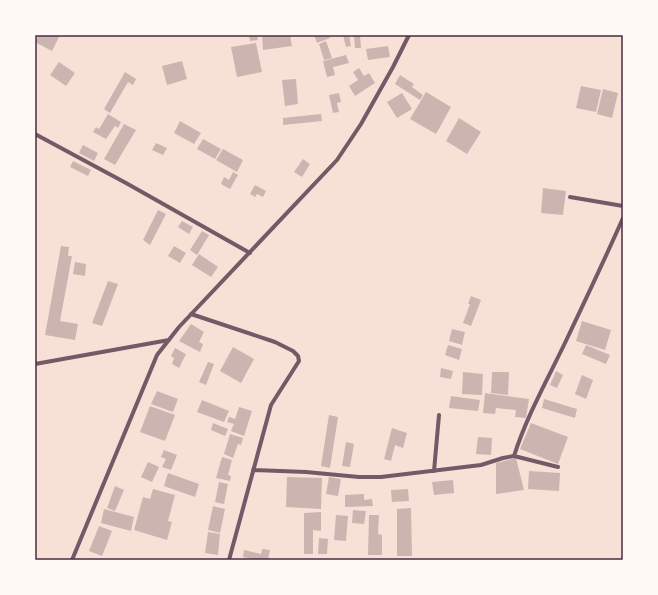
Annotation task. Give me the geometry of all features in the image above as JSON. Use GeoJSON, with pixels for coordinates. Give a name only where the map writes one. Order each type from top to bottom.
{"type":"FeatureCollection","features":[{"type":"Feature","properties":{"kind":"street"},"geometry":{"type":"LineString","coordinates":[[72,560],[157,355],[191,314],[337,160],[361,124],[409,35]]}},
{"type":"Feature","properties":{"kind":"street"},"geometry":{"type":"LineString","coordinates":[[35,134],[250,253]]}},
{"type":"Feature","properties":{"kind":"street"},"geometry":{"type":"LineString","coordinates":[[570,197],[623,206]]}},
{"type":"Feature","properties":{"kind":"street"},"geometry":{"type":"LineString","coordinates":[[514,456],[532,409],[587,297],[623,218]]}},
{"type":"Feature","properties":{"kind":"street"},"geometry":{"type":"LineString","coordinates":[[191,314],[275,342],[293,351],[298,356],[299,361],[271,405],[229,560]]}},
{"type":"Feature","properties":{"kind":"street"},"geometry":{"type":"LineString","coordinates":[[35,364],[169,340]]}},
{"type":"Feature","properties":{"kind":"street"},"geometry":{"type":"LineString","coordinates":[[434,471],[439,415]]}},
{"type":"Feature","properties":{"kind":"street"},"geometry":{"type":"LineString","coordinates":[[253,470],[306,472],[359,477],[381,477],[481,465],[514,456],[558,467]]}},
{"type":"Feature","properties":{"kind":"building"},"geometry":{"type":"Polygon","coordinates":[[[39,35],[60,35],[52,51],[35,42],[39,35]]]}},
{"type":"Feature","properties":{"kind":"building"},"geometry":{"type":"Polygon","coordinates":[[[249,35],[257,35],[258,40],[250,41],[249,35]]]}},
{"type":"Feature","properties":{"kind":"building"},"geometry":{"type":"Polygon","coordinates":[[[262,35],[290,35],[292,46],[263,50],[262,35]]]}},
{"type":"Feature","properties":{"kind":"building"},"geometry":{"type":"Polygon","coordinates":[[[314,35],[329,35],[330,38],[317,43],[314,35]]]}},
{"type":"Feature","properties":{"kind":"building"},"geometry":{"type":"Polygon","coordinates":[[[343,35],[349,35],[351,46],[346,47],[343,35]]]}},
{"type":"Feature","properties":{"kind":"building"},"geometry":{"type":"Polygon","coordinates":[[[354,35],[360,35],[361,48],[355,48],[354,35]]]}},
{"type":"Feature","properties":{"kind":"building"},"geometry":{"type":"Polygon","coordinates":[[[326,41],[332,58],[324,60],[319,44],[326,41]]]}},
{"type":"Feature","properties":{"kind":"building"},"geometry":{"type":"Polygon","coordinates":[[[256,43],[262,72],[237,77],[231,47],[256,43]]]}},
{"type":"Feature","properties":{"kind":"building"},"geometry":{"type":"Polygon","coordinates":[[[388,46],[390,57],[368,60],[366,49],[388,46]]]}},
{"type":"Feature","properties":{"kind":"building"},"geometry":{"type":"Polygon","coordinates":[[[346,55],[349,63],[333,67],[335,75],[327,77],[323,61],[346,55]]]}},
{"type":"Feature","properties":{"kind":"building"},"geometry":{"type":"Polygon","coordinates":[[[182,61],[187,79],[167,85],[162,66],[182,61]]]}},
{"type":"Feature","properties":{"kind":"building"},"geometry":{"type":"Polygon","coordinates":[[[59,62],[75,73],[66,86],[50,75],[59,62]]]}},
{"type":"Feature","properties":{"kind":"building"},"geometry":{"type":"Polygon","coordinates":[[[359,68],[364,76],[369,73],[375,83],[355,96],[349,86],[358,80],[353,72],[359,68]]]}},
{"type":"Feature","properties":{"kind":"building"},"geometry":{"type":"Polygon","coordinates":[[[125,72],[136,79],[133,85],[128,82],[110,113],[104,109],[125,72]]]}},
{"type":"Feature","properties":{"kind":"building"},"geometry":{"type":"Polygon","coordinates":[[[400,75],[414,84],[412,87],[423,95],[420,100],[395,84],[400,75]]]}},
{"type":"Feature","properties":{"kind":"building"},"geometry":{"type":"Polygon","coordinates":[[[296,79],[298,104],[285,106],[282,80],[296,79]]]}},
{"type":"Feature","properties":{"kind":"building"},"geometry":{"type":"Polygon","coordinates":[[[581,86],[601,90],[596,112],[576,108],[581,86]]]}},
{"type":"Feature","properties":{"kind":"building"},"geometry":{"type":"Polygon","coordinates":[[[603,89],[618,93],[612,118],[597,114],[603,89]]]}},
{"type":"Feature","properties":{"kind":"building"},"geometry":{"type":"Polygon","coordinates":[[[426,92],[451,107],[436,134],[410,119],[426,92]]]}},
{"type":"Feature","properties":{"kind":"building"},"geometry":{"type":"Polygon","coordinates":[[[339,93],[341,102],[337,103],[339,112],[333,113],[329,95],[339,93]]]}},
{"type":"Feature","properties":{"kind":"building"},"geometry":{"type":"Polygon","coordinates":[[[402,93],[412,109],[397,118],[387,102],[402,93]]]}},
{"type":"Feature","properties":{"kind":"building"},"geometry":{"type":"Polygon","coordinates":[[[108,114],[121,122],[118,128],[115,126],[106,139],[93,132],[96,127],[99,129],[108,114]]]}},
{"type":"Feature","properties":{"kind":"building"},"geometry":{"type":"Polygon","coordinates":[[[321,114],[322,121],[283,125],[283,118],[321,114]]]}},
{"type":"Feature","properties":{"kind":"building"},"geometry":{"type":"Polygon","coordinates":[[[459,118],[481,132],[467,154],[446,141],[459,118]]]}},
{"type":"Feature","properties":{"kind":"building"},"geometry":{"type":"Polygon","coordinates":[[[180,121],[201,133],[194,144],[174,133],[180,121]]]}},
{"type":"Feature","properties":{"kind":"building"},"geometry":{"type":"Polygon","coordinates":[[[124,124],[136,130],[115,165],[104,159],[124,124]]]}},
{"type":"Feature","properties":{"kind":"building"},"geometry":{"type":"Polygon","coordinates":[[[203,139],[221,149],[215,159],[197,149],[203,139]]]}},
{"type":"Feature","properties":{"kind":"building"},"geometry":{"type":"Polygon","coordinates":[[[156,143],[167,148],[163,155],[152,150],[156,143]]]}},
{"type":"Feature","properties":{"kind":"building"},"geometry":{"type":"Polygon","coordinates":[[[83,145],[98,153],[94,161],[79,153],[83,145]]]}},
{"type":"Feature","properties":{"kind":"building"},"geometry":{"type":"Polygon","coordinates":[[[223,149],[243,160],[237,172],[216,160],[223,149]]]}},
{"type":"Feature","properties":{"kind":"building"},"geometry":{"type":"Polygon","coordinates":[[[303,159],[310,164],[302,177],[294,172],[303,159]]]}},
{"type":"Feature","properties":{"kind":"building"},"geometry":{"type":"Polygon","coordinates":[[[73,161],[91,170],[88,176],[70,167],[73,161]]]}},
{"type":"Feature","properties":{"kind":"building"},"geometry":{"type":"Polygon","coordinates":[[[233,172],[238,175],[230,189],[221,184],[224,177],[229,180],[233,172]]]}},
{"type":"Feature","properties":{"kind":"building"},"geometry":{"type":"Polygon","coordinates":[[[255,185],[266,191],[263,197],[257,194],[255,197],[250,194],[255,185]]]}},
{"type":"Feature","properties":{"kind":"building"},"geometry":{"type":"Polygon","coordinates":[[[543,188],[566,191],[563,215],[541,213],[543,188]]]}},
{"type":"Feature","properties":{"kind":"building"},"geometry":{"type":"Polygon","coordinates":[[[158,210],[166,214],[150,245],[143,240],[158,210]]]}},
{"type":"Feature","properties":{"kind":"building"},"geometry":{"type":"Polygon","coordinates":[[[182,221],[193,227],[189,234],[178,227],[182,221]]]}},
{"type":"Feature","properties":{"kind":"building"},"geometry":{"type":"Polygon","coordinates":[[[202,231],[209,235],[197,255],[190,250],[202,231]]]}},
{"type":"Feature","properties":{"kind":"building"},"geometry":{"type":"Polygon","coordinates":[[[61,246],[69,247],[68,256],[72,256],[60,321],[78,324],[75,340],[45,335],[61,246]]]}},
{"type":"Feature","properties":{"kind":"building"},"geometry":{"type":"Polygon","coordinates":[[[174,246],[186,253],[180,263],[168,256],[174,246]]]}},
{"type":"Feature","properties":{"kind":"building"},"geometry":{"type":"Polygon","coordinates":[[[199,254],[218,267],[211,277],[192,265],[199,254]]]}},
{"type":"Feature","properties":{"kind":"building"},"geometry":{"type":"Polygon","coordinates":[[[75,262],[86,264],[85,276],[73,274],[75,262]]]}},
{"type":"Feature","properties":{"kind":"building"},"geometry":{"type":"Polygon","coordinates":[[[108,281],[118,284],[102,326],[92,323],[108,281]]]}},
{"type":"Feature","properties":{"kind":"building"},"geometry":{"type":"Polygon","coordinates":[[[471,296],[481,300],[471,326],[463,323],[470,304],[468,304],[471,296]]]}},
{"type":"Feature","properties":{"kind":"building"},"geometry":{"type":"Polygon","coordinates":[[[582,321],[611,330],[605,350],[576,341],[582,321]]]}},
{"type":"Feature","properties":{"kind":"building"},"geometry":{"type":"Polygon","coordinates":[[[191,324],[204,332],[199,342],[203,344],[200,352],[179,341],[191,324]]]}},
{"type":"Feature","properties":{"kind":"building"},"geometry":{"type":"Polygon","coordinates":[[[452,329],[465,332],[462,345],[449,341],[452,329]]]}},
{"type":"Feature","properties":{"kind":"building"},"geometry":{"type":"Polygon","coordinates":[[[448,345],[462,349],[459,360],[445,355],[448,345]]]}},
{"type":"Feature","properties":{"kind":"building"},"geometry":{"type":"Polygon","coordinates":[[[586,345],[610,355],[606,364],[582,354],[586,345]]]}},
{"type":"Feature","properties":{"kind":"building"},"geometry":{"type":"Polygon","coordinates":[[[233,347],[254,359],[241,383],[220,371],[233,347]]]}},
{"type":"Feature","properties":{"kind":"building"},"geometry":{"type":"Polygon","coordinates":[[[175,348],[186,354],[179,368],[172,364],[174,358],[171,356],[175,348]]]}},
{"type":"Feature","properties":{"kind":"building"},"geometry":{"type":"Polygon","coordinates":[[[208,362],[214,364],[206,385],[199,382],[208,362]]]}},
{"type":"Feature","properties":{"kind":"building"},"geometry":{"type":"Polygon","coordinates":[[[441,368],[453,371],[451,379],[440,377],[441,368]]]}},
{"type":"Feature","properties":{"kind":"building"},"geometry":{"type":"Polygon","coordinates":[[[556,371],[563,375],[557,388],[550,385],[556,371]]]}},
{"type":"Feature","properties":{"kind":"building"},"geometry":{"type":"Polygon","coordinates":[[[463,372],[483,374],[482,395],[462,394],[463,372]]]}},
{"type":"Feature","properties":{"kind":"building"},"geometry":{"type":"Polygon","coordinates":[[[492,372],[509,372],[508,395],[491,393],[492,372]]]}},
{"type":"Feature","properties":{"kind":"building"},"geometry":{"type":"Polygon","coordinates":[[[582,375],[593,380],[586,399],[575,394],[582,375]]]}},
{"type":"Feature","properties":{"kind":"building"},"geometry":{"type":"Polygon","coordinates":[[[157,391],[178,399],[173,412],[151,404],[157,391]]]}},
{"type":"Feature","properties":{"kind":"building"},"geometry":{"type":"Polygon","coordinates":[[[485,393],[529,399],[526,418],[515,417],[516,410],[496,408],[495,414],[483,413],[485,393]]]}},
{"type":"Feature","properties":{"kind":"building"},"geometry":{"type":"Polygon","coordinates":[[[451,396],[480,400],[478,411],[449,408],[451,396]]]}},
{"type":"Feature","properties":{"kind":"building"},"geometry":{"type":"Polygon","coordinates":[[[544,399],[577,409],[575,418],[542,408],[544,399]]]}},
{"type":"Feature","properties":{"kind":"building"},"geometry":{"type":"Polygon","coordinates":[[[202,400],[229,411],[224,422],[197,412],[202,400]]]}},
{"type":"Feature","properties":{"kind":"building"},"geometry":{"type":"Polygon","coordinates":[[[150,406],[175,415],[165,441],[140,432],[150,406]]]}},
{"type":"Feature","properties":{"kind":"building"},"geometry":{"type":"Polygon","coordinates":[[[239,407],[252,411],[244,436],[231,431],[234,424],[227,422],[229,417],[235,419],[239,407]]]}},
{"type":"Feature","properties":{"kind":"building"},"geometry":{"type":"Polygon","coordinates":[[[329,415],[338,417],[330,468],[321,466],[329,415]]]}},
{"type":"Feature","properties":{"kind":"building"},"geometry":{"type":"Polygon","coordinates":[[[213,423],[228,429],[225,436],[211,430],[213,423]]]}},
{"type":"Feature","properties":{"kind":"building"},"geometry":{"type":"Polygon","coordinates":[[[531,423],[568,437],[558,464],[520,449],[531,423]]]}},
{"type":"Feature","properties":{"kind":"building"},"geometry":{"type":"Polygon","coordinates":[[[392,428],[407,433],[403,448],[395,445],[391,461],[384,459],[392,428]]]}},
{"type":"Feature","properties":{"kind":"building"},"geometry":{"type":"Polygon","coordinates":[[[230,434],[243,438],[241,445],[238,444],[233,458],[224,454],[230,434]]]}},
{"type":"Feature","properties":{"kind":"building"},"geometry":{"type":"Polygon","coordinates":[[[478,437],[492,438],[491,455],[476,454],[478,437]]]}},
{"type":"Feature","properties":{"kind":"building"},"geometry":{"type":"Polygon","coordinates":[[[346,442],[354,444],[350,467],[342,466],[346,442]]]}},
{"type":"Feature","properties":{"kind":"building"},"geometry":{"type":"Polygon","coordinates":[[[164,450],[177,455],[171,470],[162,467],[166,459],[161,457],[164,450]]]}},
{"type":"Feature","properties":{"kind":"building"},"geometry":{"type":"Polygon","coordinates":[[[222,457],[232,460],[228,475],[231,476],[230,481],[216,478],[222,457]]]}},
{"type":"Feature","properties":{"kind":"building"},"geometry":{"type":"Polygon","coordinates":[[[516,458],[524,490],[496,494],[496,463],[516,458]]]}},
{"type":"Feature","properties":{"kind":"building"},"geometry":{"type":"Polygon","coordinates":[[[148,462],[159,467],[152,482],[141,477],[148,462]]]}},
{"type":"Feature","properties":{"kind":"building"},"geometry":{"type":"Polygon","coordinates":[[[529,471],[560,473],[559,491],[528,489],[529,471]]]}},
{"type":"Feature","properties":{"kind":"building"},"geometry":{"type":"Polygon","coordinates":[[[168,473],[199,484],[195,497],[164,486],[168,473]]]}},
{"type":"Feature","properties":{"kind":"building"},"geometry":{"type":"Polygon","coordinates":[[[287,477],[322,478],[321,509],[286,507],[287,477]]]}},
{"type":"Feature","properties":{"kind":"building"},"geometry":{"type":"Polygon","coordinates":[[[329,477],[341,479],[338,496],[326,494],[329,477]]]}},
{"type":"Feature","properties":{"kind":"building"},"geometry":{"type":"Polygon","coordinates":[[[453,480],[454,493],[434,495],[432,482],[453,480]]]}},
{"type":"Feature","properties":{"kind":"building"},"geometry":{"type":"Polygon","coordinates":[[[219,482],[228,484],[224,504],[215,502],[219,482]]]}},
{"type":"Feature","properties":{"kind":"building"},"geometry":{"type":"Polygon","coordinates":[[[115,486],[124,490],[115,511],[107,508],[115,486]]]}},
{"type":"Feature","properties":{"kind":"building"},"geometry":{"type":"Polygon","coordinates":[[[153,489],[175,495],[168,521],[172,522],[167,540],[134,530],[143,497],[150,499],[153,489]]]}},
{"type":"Feature","properties":{"kind":"building"},"geometry":{"type":"Polygon","coordinates":[[[408,489],[409,501],[392,502],[391,490],[408,489]]]}},
{"type":"Feature","properties":{"kind":"building"},"geometry":{"type":"Polygon","coordinates":[[[364,494],[364,500],[372,499],[373,506],[345,507],[345,495],[364,494]]]}},
{"type":"Feature","properties":{"kind":"building"},"geometry":{"type":"Polygon","coordinates":[[[213,506],[225,509],[220,533],[208,530],[213,506]]]}},
{"type":"Feature","properties":{"kind":"building"},"geometry":{"type":"Polygon","coordinates":[[[411,508],[412,556],[397,556],[397,509],[411,508]]]}},
{"type":"Feature","properties":{"kind":"building"},"geometry":{"type":"Polygon","coordinates":[[[104,509],[134,517],[131,531],[101,523],[104,509]]]}},
{"type":"Feature","properties":{"kind":"building"},"geometry":{"type":"Polygon","coordinates":[[[353,510],[366,511],[364,524],[352,523],[353,510]]]}},
{"type":"Feature","properties":{"kind":"building"},"geometry":{"type":"Polygon","coordinates":[[[321,512],[321,531],[313,530],[313,554],[304,554],[304,513],[321,512]]]}},
{"type":"Feature","properties":{"kind":"building"},"geometry":{"type":"Polygon","coordinates":[[[336,515],[348,516],[346,541],[334,540],[336,515]]]}},
{"type":"Feature","properties":{"kind":"building"},"geometry":{"type":"Polygon","coordinates":[[[369,515],[379,515],[378,534],[382,535],[382,555],[368,555],[369,515]]]}},
{"type":"Feature","properties":{"kind":"building"},"geometry":{"type":"Polygon","coordinates":[[[99,526],[112,531],[102,556],[89,551],[99,526]]]}},
{"type":"Feature","properties":{"kind":"building"},"geometry":{"type":"Polygon","coordinates":[[[208,532],[220,534],[218,555],[205,553],[208,532]]]}},
{"type":"Feature","properties":{"kind":"building"},"geometry":{"type":"Polygon","coordinates":[[[319,538],[328,539],[327,554],[318,554],[319,538]]]}},
{"type":"Feature","properties":{"kind":"building"},"geometry":{"type":"Polygon","coordinates":[[[262,549],[270,550],[268,560],[256,560],[243,557],[244,550],[261,554],[262,549]]]}}]}
